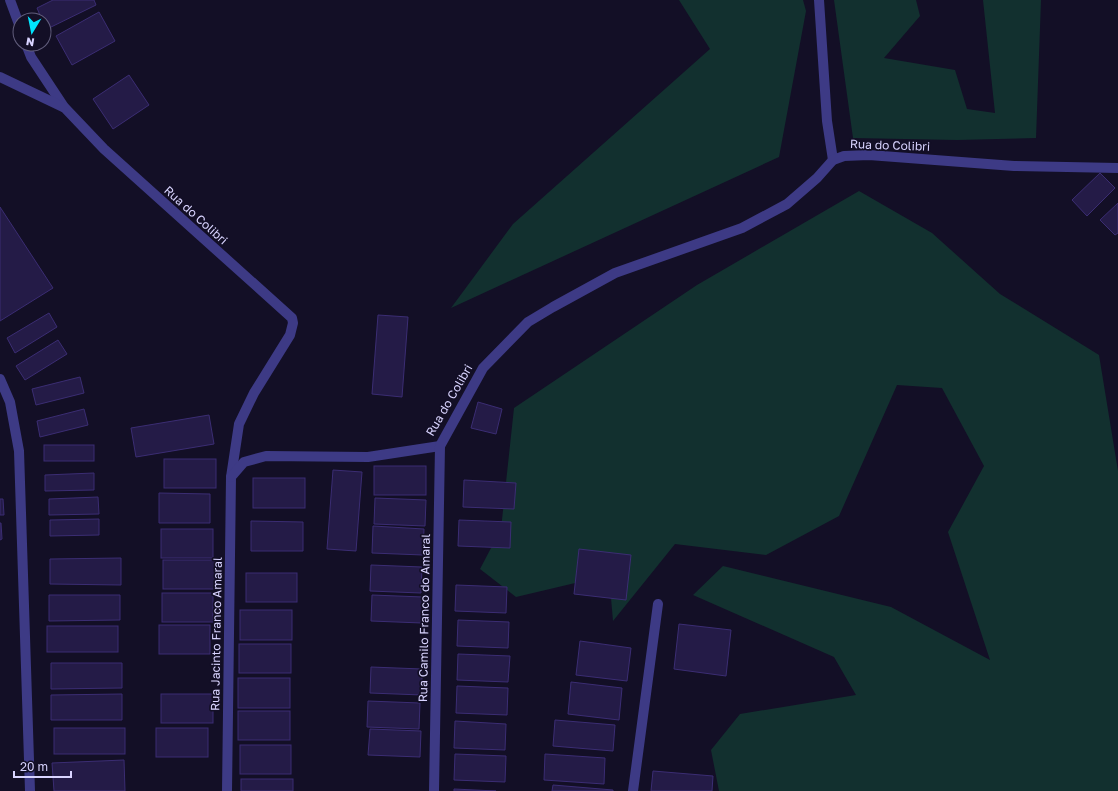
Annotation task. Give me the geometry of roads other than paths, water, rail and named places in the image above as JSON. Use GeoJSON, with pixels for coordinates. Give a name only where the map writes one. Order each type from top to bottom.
{"type":"FeatureCollection","features":[{"type":"Feature","properties":{"kind":"street"},"geometry":{"type":"LineString","coordinates":[[10,0],[14,12]]}},
{"type":"Feature","properties":{"kind":"street"},"geometry":{"type":"LineString","coordinates":[[819,0],[827,122],[833,160]]}},
{"type":"Feature","properties":{"kind":"street","name":"Rua do Colibri"},"geometry":{"type":"LineString","coordinates":[[29,52],[65,108],[104,149],[292,318],[293,323],[290,335],[254,393],[239,424],[231,477]]}},
{"type":"Feature","properties":{"kind":"street","name":"Rua do Colibri"},"geometry":{"type":"LineString","coordinates":[[0,77],[65,108]]}},
{"type":"Feature","properties":{"kind":"street","name":"Rua do Colibri"},"geometry":{"type":"LineString","coordinates":[[231,477],[244,462],[266,456],[368,457],[440,446],[483,368],[528,322],[615,273],[742,228],[781,208],[817,178],[833,160],[844,156],[869,155],[1014,166],[1118,168]]}},
{"type":"Feature","properties":{"kind":"street"},"geometry":{"type":"LineString","coordinates":[[0,379],[10,402],[18,451],[30,791]]}},
{"type":"Feature","properties":{"kind":"street","name":"Rua Camilo Franco do Amaral"},"geometry":{"type":"LineString","coordinates":[[434,791],[440,446]]}},
{"type":"Feature","properties":{"kind":"street","name":"Rua Jacinto Franco Amaral"},"geometry":{"type":"LineString","coordinates":[[227,791],[231,477]]}},
{"type":"Feature","properties":{"kind":"street"},"geometry":{"type":"LineString","coordinates":[[633,791],[658,604]]}}]}
